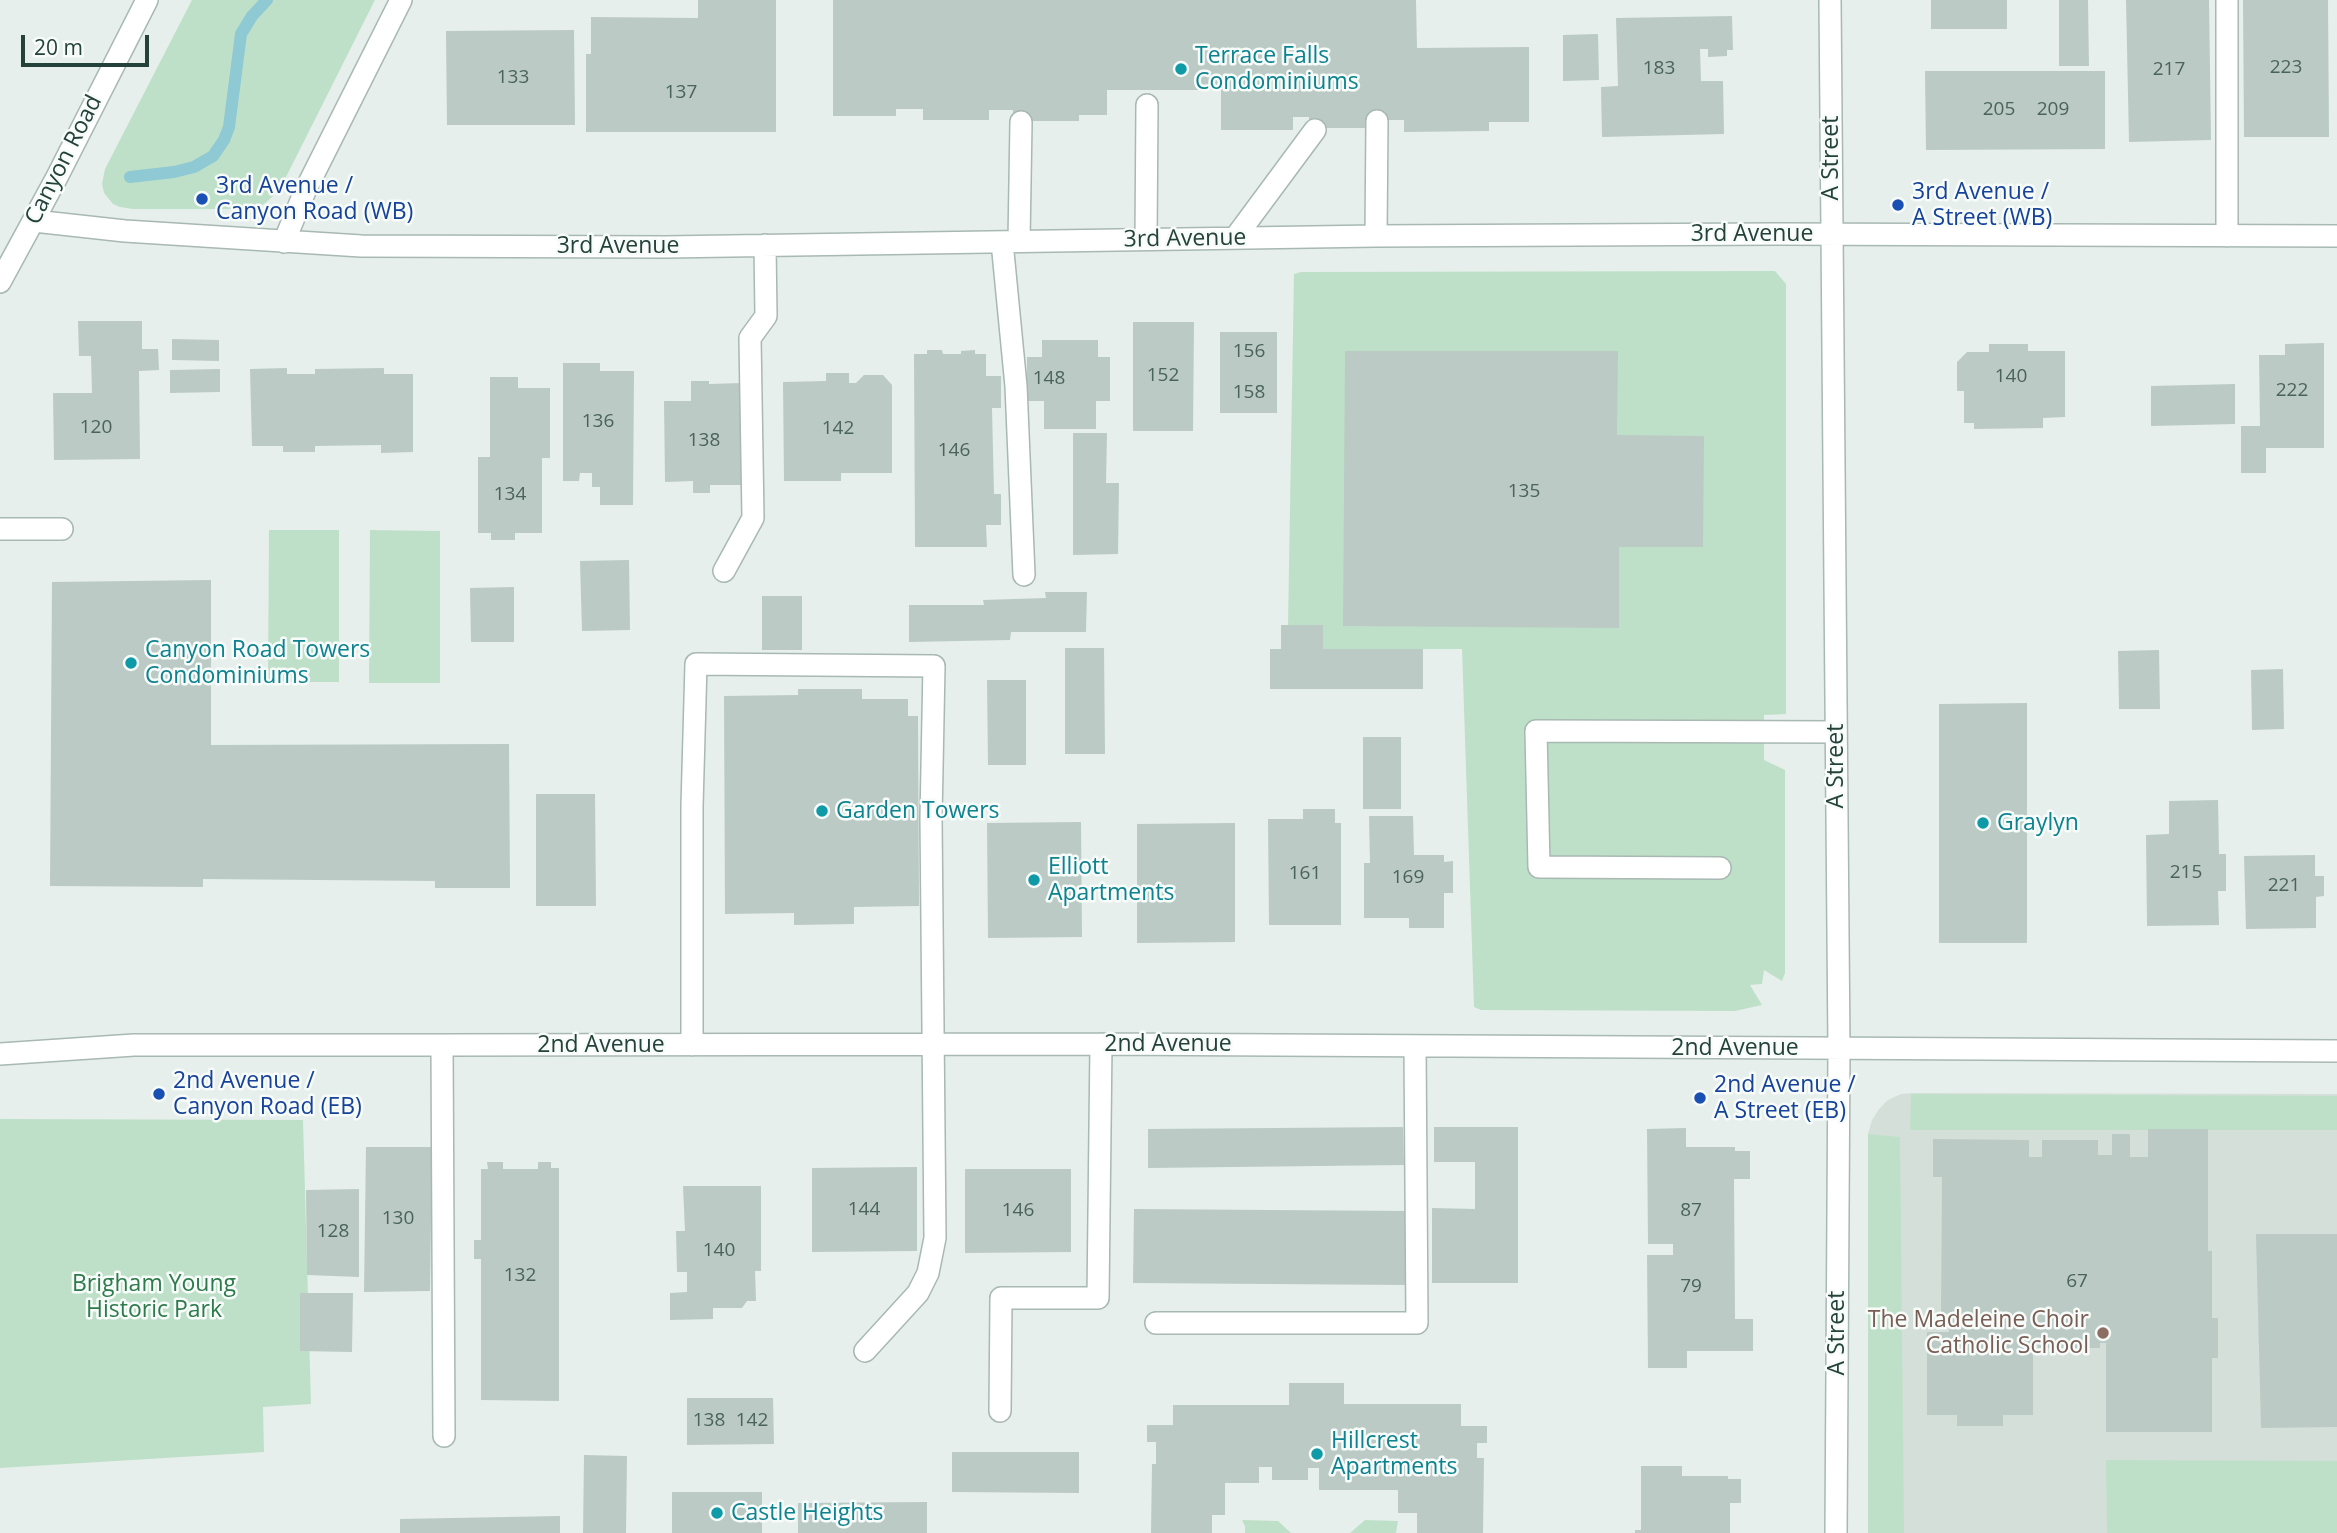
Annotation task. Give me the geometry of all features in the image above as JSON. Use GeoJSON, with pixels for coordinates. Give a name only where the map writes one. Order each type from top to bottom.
{"type":"FeatureCollection","features":[{"type":"Feature","properties":{"kind":"street","name":"Canyon Road"},"geometry":{"type":"LineString","coordinates":[[0,282],[147,0]]}},
{"type":"Feature","properties":{"kind":"street"},"geometry":{"type":"LineString","coordinates":[[284,242],[305,191],[401,0]]}},
{"type":"Feature","properties":{"kind":"street","name":"A Street"},"geometry":{"type":"LineString","coordinates":[[1830,0],[1839,1049],[1836,1533]]}},
{"type":"Feature","properties":{"kind":"street"},"geometry":{"type":"LineString","coordinates":[[2227,0],[2227,236]]}},
{"type":"Feature","properties":{"kind":"street"},"geometry":{"type":"LineString","coordinates":[[1146,239],[1147,105]]}},
{"type":"Feature","properties":{"kind":"street"},"geometry":{"type":"LineString","coordinates":[[1376,236],[1377,121]]}},
{"type":"Feature","properties":{"kind":"street"},"geometry":{"type":"LineString","coordinates":[[1021,122],[1011,241],[1024,575]]}},
{"type":"Feature","properties":{"kind":"street"},"geometry":{"type":"LineString","coordinates":[[1235,238],[1315,130]]}},
{"type":"Feature","properties":{"kind":"street","name":"3rd Avenue"},"geometry":{"type":"LineString","coordinates":[[34,221],[125,231],[360,246],[765,245],[1376,236],[2337,236]]}},
{"type":"Feature","properties":{"kind":"street"},"geometry":{"type":"LineString","coordinates":[[724,571],[752,518],[750,338],[766,316],[765,245]]}},
{"type":"Feature","properties":{"kind":"street"},"geometry":{"type":"LineString","coordinates":[[0,528],[62,529]]}},
{"type":"Feature","properties":{"kind":"street"},"geometry":{"type":"LineString","coordinates":[[692,1045],[692,806],[696,664],[934,666],[932,832],[935,1238],[928,1273],[918,1293],[865,1350]]}},
{"type":"Feature","properties":{"kind":"street"},"geometry":{"type":"LineString","coordinates":[[1720,868],[1539,867],[1536,731],[1836,732]]}},
{"type":"Feature","properties":{"kind":"street"},"geometry":{"type":"LineString","coordinates":[[1000,1411],[1001,1298],[1098,1298],[1101,1044]]}},
{"type":"Feature","properties":{"kind":"street","name":"2nd Avenue"},"geometry":{"type":"LineString","coordinates":[[0,1054],[134,1045],[1101,1044],[2337,1051]]}},
{"type":"Feature","properties":{"kind":"street"},"geometry":{"type":"LineString","coordinates":[[442,1045],[444,1436]]}},
{"type":"Feature","properties":{"kind":"street"},"geometry":{"type":"LineString","coordinates":[[1156,1323],[1417,1323],[1415,1046]]}},
{"type":"Feature","properties":{"kind":"shaded area","name":"The Madeleine Choir Catholic School"},"geometry":{"type":"Polygon","coordinates":[[[1901,1094],[2337,1094],[2337,1533],[1868,1533],[1868,1134],[1872,1120],[1888,1100],[1901,1094]]]}},
{"type":"Feature","properties":{"kind":"green space"},"geometry":{"type":"Polygon","coordinates":[[[192,0],[375,0],[279,191],[264,204],[251,209],[120,207],[113,204],[104,193],[102,184],[105,169],[192,0]]]}},
{"type":"Feature","properties":{"kind":"green space"},"geometry":{"type":"Polygon","coordinates":[[[1775,271],[1786,284],[1786,714],[1764,715],[1764,760],[1785,770],[1785,973],[1782,981],[1764,970],[1762,984],[1750,985],[1762,1005],[1735,1011],[1481,1010],[1474,1007],[1462,649],[1323,649],[1323,625],[1288,625],[1294,274],[1775,271]]]}},
{"type":"Feature","properties":{"kind":"green space"},"geometry":{"type":"Polygon","coordinates":[[[269,530],[339,530],[339,682],[268,682],[269,530]]]}},
{"type":"Feature","properties":{"kind":"green space"},"geometry":{"type":"Polygon","coordinates":[[[370,530],[440,531],[440,683],[369,683],[370,530]]]}},
{"type":"Feature","properties":{"kind":"green space"},"geometry":{"type":"Polygon","coordinates":[[[1911,1094],[2337,1096],[2337,1130],[1910,1130],[1911,1094]]]}},
{"type":"Feature","properties":{"kind":"green space","name":"Brigham Young Historic Park"},"geometry":{"type":"Polygon","coordinates":[[[0,1119],[303,1120],[311,1404],[263,1407],[264,1452],[0,1468],[0,1119]]]}},
{"type":"Feature","properties":{"kind":"green space"},"geometry":{"type":"Polygon","coordinates":[[[1868,1134],[1900,1137],[1904,1533],[1868,1533],[1868,1134]]]}},
{"type":"Feature","properties":{"kind":"green space"},"geometry":{"type":"Polygon","coordinates":[[[2106,1460],[2337,1461],[2337,1533],[2107,1533],[2106,1460]]]}},
{"type":"Feature","properties":{"kind":"green space"},"geometry":{"type":"Polygon","coordinates":[[[1242,1520],[1278,1521],[1291,1533],[1245,1533],[1242,1520]]]}},
{"type":"Feature","properties":{"kind":"green space"},"geometry":{"type":"Polygon","coordinates":[[[1365,1520],[1398,1521],[1396,1533],[1350,1533],[1365,1520]]]}},
{"type":"Feature","properties":{"kind":"building"},"geometry":{"type":"Polygon","coordinates":[[[698,0],[776,0],[776,132],[586,132],[586,54],[591,54],[591,17],[698,18],[698,0]]]}},
{"type":"Feature","properties":{"kind":"building","name":"Terrace Falls Condominiums"},"geometry":{"type":"Polygon","coordinates":[[[833,0],[1416,0],[1417,48],[1529,47],[1529,122],[1489,122],[1489,131],[1404,132],[1404,120],[1368,120],[1368,128],[1309,128],[1309,117],[1293,117],[1293,130],[1221,130],[1221,90],[1107,90],[1107,115],[1079,115],[1079,121],[1013,121],[1013,110],[989,110],[989,120],[923,120],[923,109],[896,109],[896,116],[833,116],[833,0]]]}},
{"type":"Feature","properties":{"kind":"building"},"geometry":{"type":"Polygon","coordinates":[[[1931,0],[2007,0],[2007,29],[1931,29],[1931,0]]]}},
{"type":"Feature","properties":{"kind":"building"},"geometry":{"type":"Polygon","coordinates":[[[2059,0],[2088,0],[2089,66],[2059,66],[2059,0]]]}},
{"type":"Feature","properties":{"kind":"building"},"geometry":{"type":"Polygon","coordinates":[[[2126,0],[2209,0],[2211,140],[2129,142],[2126,0]]]}},
{"type":"Feature","properties":{"kind":"building"},"geometry":{"type":"Polygon","coordinates":[[[2243,0],[2328,0],[2329,137],[2244,137],[2243,0]]]}},
{"type":"Feature","properties":{"kind":"building"},"geometry":{"type":"Polygon","coordinates":[[[1732,16],[1733,50],[1727,50],[1727,56],[1708,57],[1708,49],[1700,49],[1701,81],[1723,81],[1724,134],[1602,137],[1601,87],[1618,86],[1616,18],[1732,16]]]}},
{"type":"Feature","properties":{"kind":"building"},"geometry":{"type":"Polygon","coordinates":[[[574,30],[575,125],[447,125],[446,31],[574,30]]]}},
{"type":"Feature","properties":{"kind":"building"},"geometry":{"type":"Polygon","coordinates":[[[1598,34],[1599,80],[1563,81],[1563,35],[1598,34]]]}},
{"type":"Feature","properties":{"kind":"building"},"geometry":{"type":"Polygon","coordinates":[[[1925,71],[2105,71],[2105,149],[1926,150],[1925,71]]]}},
{"type":"Feature","properties":{"kind":"building"},"geometry":{"type":"Polygon","coordinates":[[[78,321],[142,321],[142,349],[158,349],[159,370],[139,371],[140,459],[54,460],[53,393],[92,393],[91,356],[79,356],[78,321]]]}},
{"type":"Feature","properties":{"kind":"building"},"geometry":{"type":"Polygon","coordinates":[[[1133,322],[1194,322],[1193,431],[1133,431],[1133,322]]]}},
{"type":"Feature","properties":{"kind":"building"},"geometry":{"type":"Polygon","coordinates":[[[1220,332],[1277,332],[1277,413],[1220,413],[1220,332]]]}},
{"type":"Feature","properties":{"kind":"building"},"geometry":{"type":"Polygon","coordinates":[[[172,339],[219,340],[219,361],[172,360],[172,339]]]}},
{"type":"Feature","properties":{"kind":"building"},"geometry":{"type":"Polygon","coordinates":[[[1042,340],[1098,340],[1098,357],[1110,357],[1110,401],[1096,401],[1096,429],[1044,429],[1044,401],[1027,401],[1027,357],[1042,357],[1042,340]]]}},
{"type":"Feature","properties":{"kind":"building"},"geometry":{"type":"Polygon","coordinates":[[[2324,343],[2324,448],[2266,448],[2266,473],[2241,473],[2241,426],[2260,426],[2259,355],[2285,355],[2285,344],[2324,343]]]}},
{"type":"Feature","properties":{"kind":"building"},"geometry":{"type":"Polygon","coordinates":[[[1989,344],[2028,344],[2028,351],[2065,351],[2065,417],[2043,418],[2043,428],[1974,429],[1974,423],[1964,423],[1964,391],[1957,391],[1957,362],[1967,352],[1989,352],[1989,344]]]}},
{"type":"Feature","properties":{"kind":"building"},"geometry":{"type":"Polygon","coordinates":[[[927,350],[942,350],[943,354],[961,354],[961,351],[975,350],[975,354],[986,354],[986,376],[1001,376],[1001,408],[992,408],[994,494],[1001,494],[1001,525],[986,525],[987,547],[915,547],[914,354],[927,354],[927,350]]]}},
{"type":"Feature","properties":{"kind":"building"},"geometry":{"type":"Polygon","coordinates":[[[1345,351],[1618,351],[1617,435],[1704,436],[1703,547],[1619,547],[1619,628],[1343,626],[1345,351]]]}},
{"type":"Feature","properties":{"kind":"building"},"geometry":{"type":"Polygon","coordinates":[[[563,363],[600,363],[600,371],[634,371],[633,505],[600,505],[600,487],[592,487],[592,473],[580,473],[579,481],[563,481],[563,363]]]}},
{"type":"Feature","properties":{"kind":"building"},"geometry":{"type":"Polygon","coordinates":[[[287,368],[287,374],[315,374],[315,369],[384,368],[384,374],[413,374],[413,452],[381,453],[381,445],[315,446],[315,452],[283,452],[283,446],[252,446],[250,369],[287,368]]]}},
{"type":"Feature","properties":{"kind":"building"},"geometry":{"type":"Polygon","coordinates":[[[220,369],[220,392],[170,393],[170,370],[220,369]]]}},
{"type":"Feature","properties":{"kind":"building"},"geometry":{"type":"Polygon","coordinates":[[[826,373],[849,373],[849,383],[856,383],[864,375],[883,375],[892,385],[892,473],[841,473],[841,481],[784,481],[783,382],[826,381],[826,373]]]}},
{"type":"Feature","properties":{"kind":"building"},"geometry":{"type":"Polygon","coordinates":[[[490,377],[518,377],[518,388],[550,388],[550,458],[542,458],[542,533],[515,533],[515,540],[491,540],[491,533],[478,533],[478,457],[490,457],[490,377]]]}},
{"type":"Feature","properties":{"kind":"building"},"geometry":{"type":"Polygon","coordinates":[[[691,381],[709,381],[709,384],[743,383],[744,485],[710,485],[710,493],[693,493],[693,481],[665,482],[664,401],[691,401],[691,381]]]}},
{"type":"Feature","properties":{"kind":"building"},"geometry":{"type":"Polygon","coordinates":[[[2235,384],[2235,424],[2151,426],[2151,386],[2235,384]]]}},
{"type":"Feature","properties":{"kind":"building"},"geometry":{"type":"Polygon","coordinates":[[[1073,433],[1107,433],[1106,483],[1119,483],[1118,554],[1073,555],[1073,433]]]}},
{"type":"Feature","properties":{"kind":"building"},"geometry":{"type":"Polygon","coordinates":[[[629,560],[630,630],[582,631],[580,561],[629,560]]]}},
{"type":"Feature","properties":{"kind":"building","name":"Canyon Road Towers Condominiums"},"geometry":{"type":"Polygon","coordinates":[[[211,580],[211,745],[509,744],[510,888],[435,888],[435,881],[203,879],[203,887],[50,886],[52,582],[211,580]]]}},
{"type":"Feature","properties":{"kind":"building"},"geometry":{"type":"Polygon","coordinates":[[[514,587],[514,642],[471,642],[470,588],[514,587]]]}},
{"type":"Feature","properties":{"kind":"building"},"geometry":{"type":"Polygon","coordinates":[[[1045,592],[1087,592],[1086,632],[1011,632],[1010,640],[909,642],[909,605],[984,605],[983,600],[1046,598],[1045,592]]]}},
{"type":"Feature","properties":{"kind":"building"},"geometry":{"type":"Polygon","coordinates":[[[762,596],[802,596],[802,650],[762,650],[762,596]]]}},
{"type":"Feature","properties":{"kind":"building"},"geometry":{"type":"Polygon","coordinates":[[[1281,625],[1323,625],[1323,649],[1423,649],[1423,689],[1270,689],[1270,649],[1281,649],[1281,625]]]}},
{"type":"Feature","properties":{"kind":"building"},"geometry":{"type":"Polygon","coordinates":[[[1065,648],[1104,648],[1105,754],[1065,754],[1065,648]]]}},
{"type":"Feature","properties":{"kind":"building"},"geometry":{"type":"Polygon","coordinates":[[[2159,650],[2160,709],[2119,709],[2118,651],[2159,650]]]}},
{"type":"Feature","properties":{"kind":"building"},"geometry":{"type":"Polygon","coordinates":[[[2283,669],[2284,729],[2252,730],[2251,670],[2283,669]]]}},
{"type":"Feature","properties":{"kind":"building"},"geometry":{"type":"Polygon","coordinates":[[[987,680],[1026,680],[1026,765],[988,765],[987,680]]]}},
{"type":"Feature","properties":{"kind":"building","name":"Garden Towers"},"geometry":{"type":"Polygon","coordinates":[[[798,689],[862,689],[862,699],[908,699],[908,716],[918,716],[919,906],[854,907],[854,924],[794,925],[794,913],[725,914],[724,696],[798,695],[798,689]]]}},
{"type":"Feature","properties":{"kind":"building","name":"Graylyn"},"geometry":{"type":"Polygon","coordinates":[[[2027,703],[2027,943],[1939,943],[1939,704],[2027,703]]]}},
{"type":"Feature","properties":{"kind":"building"},"geometry":{"type":"Polygon","coordinates":[[[1363,737],[1401,737],[1401,809],[1363,809],[1363,737]]]}},
{"type":"Feature","properties":{"kind":"building"},"geometry":{"type":"Polygon","coordinates":[[[536,794],[595,794],[596,906],[536,906],[536,794]]]}},
{"type":"Feature","properties":{"kind":"building"},"geometry":{"type":"Polygon","coordinates":[[[2218,800],[2219,854],[2226,854],[2226,891],[2218,891],[2219,925],[2147,926],[2146,835],[2169,834],[2169,801],[2218,800]]]}},
{"type":"Feature","properties":{"kind":"building"},"geometry":{"type":"Polygon","coordinates":[[[1303,809],[1335,809],[1335,823],[1341,823],[1341,925],[1269,925],[1268,819],[1303,819],[1303,809]]]}},
{"type":"Feature","properties":{"kind":"building"},"geometry":{"type":"Polygon","coordinates":[[[1369,816],[1413,816],[1414,855],[1444,855],[1444,862],[1453,861],[1453,893],[1444,893],[1444,928],[1409,928],[1409,918],[1364,918],[1364,863],[1370,863],[1369,816]]]}},
{"type":"Feature","properties":{"kind":"building","name":"Elliott Apartments"},"geometry":{"type":"Polygon","coordinates":[[[1081,822],[1082,937],[988,938],[987,823],[1081,822]]]}},
{"type":"Feature","properties":{"kind":"building"},"geometry":{"type":"Polygon","coordinates":[[[1235,823],[1235,942],[1137,943],[1137,824],[1235,823]]]}},
{"type":"Feature","properties":{"kind":"building"},"geometry":{"type":"Polygon","coordinates":[[[2315,855],[2315,876],[2324,876],[2324,896],[2316,897],[2316,928],[2246,929],[2244,856],[2315,855]]]}},
{"type":"Feature","properties":{"kind":"building"},"geometry":{"type":"Polygon","coordinates":[[[1403,1127],[1404,1165],[1148,1168],[1148,1129],[1403,1127]]]}},
{"type":"Feature","properties":{"kind":"building"},"geometry":{"type":"Polygon","coordinates":[[[1434,1127],[1518,1127],[1518,1283],[1432,1283],[1432,1208],[1475,1209],[1475,1162],[1434,1162],[1434,1127]]]}},
{"type":"Feature","properties":{"kind":"building"},"geometry":{"type":"Polygon","coordinates":[[[1686,1128],[1686,1147],[1735,1147],[1735,1151],[1750,1151],[1750,1179],[1734,1179],[1735,1319],[1753,1319],[1753,1351],[1687,1351],[1687,1368],[1648,1368],[1647,1255],[1673,1255],[1673,1244],[1648,1244],[1647,1129],[1686,1128]]]}},
{"type":"Feature","properties":{"kind":"building"},"geometry":{"type":"Polygon","coordinates":[[[2148,1129],[2208,1129],[2208,1251],[2212,1251],[2212,1318],[2218,1318],[2218,1358],[2212,1358],[2212,1432],[2106,1432],[2106,1343],[2100,1343],[2100,1348],[2038,1348],[2038,1343],[2033,1343],[2033,1415],[2003,1415],[2003,1426],[1957,1426],[1957,1415],[1927,1415],[1927,1332],[1949,1332],[1949,1314],[1941,1314],[1942,1177],[1933,1177],[1933,1139],[2029,1140],[2029,1157],[2042,1157],[2042,1140],[2098,1140],[2098,1155],[2112,1155],[2112,1134],[2130,1134],[2130,1157],[2148,1157],[2148,1129]]]}},
{"type":"Feature","properties":{"kind":"building"},"geometry":{"type":"Polygon","coordinates":[[[366,1147],[432,1147],[430,1291],[364,1292],[366,1147]]]}},
{"type":"Feature","properties":{"kind":"building"},"geometry":{"type":"Polygon","coordinates":[[[487,1162],[503,1162],[503,1169],[538,1169],[538,1162],[551,1162],[551,1168],[559,1168],[559,1401],[481,1400],[481,1259],[474,1259],[474,1240],[481,1240],[481,1169],[488,1169],[487,1162]]]}},
{"type":"Feature","properties":{"kind":"building"},"geometry":{"type":"Polygon","coordinates":[[[917,1167],[917,1251],[812,1252],[812,1168],[917,1167]]]}},
{"type":"Feature","properties":{"kind":"building"},"geometry":{"type":"Polygon","coordinates":[[[965,1169],[1071,1169],[1071,1252],[965,1253],[965,1169]]]}},
{"type":"Feature","properties":{"kind":"building"},"geometry":{"type":"Polygon","coordinates":[[[683,1186],[761,1186],[761,1271],[755,1271],[756,1301],[747,1301],[742,1308],[713,1308],[713,1319],[670,1320],[670,1293],[687,1292],[687,1272],[677,1272],[676,1231],[685,1231],[683,1186]]]}},
{"type":"Feature","properties":{"kind":"building"},"geometry":{"type":"Polygon","coordinates":[[[359,1189],[359,1277],[307,1275],[306,1190],[359,1189]]]}},
{"type":"Feature","properties":{"kind":"building"},"geometry":{"type":"Polygon","coordinates":[[[1134,1209],[1407,1211],[1406,1285],[1133,1283],[1134,1209]]]}},
{"type":"Feature","properties":{"kind":"building"},"geometry":{"type":"Polygon","coordinates":[[[2256,1234],[2337,1234],[2337,1427],[2261,1428],[2256,1234]]]}},
{"type":"Feature","properties":{"kind":"building"},"geometry":{"type":"Polygon","coordinates":[[[300,1293],[353,1293],[352,1352],[300,1351],[300,1293]]]}},
{"type":"Feature","properties":{"kind":"building","name":"Hillcrest Apartments"},"geometry":{"type":"Polygon","coordinates":[[[1289,1383],[1344,1383],[1344,1404],[1461,1404],[1461,1426],[1487,1426],[1487,1443],[1477,1443],[1477,1458],[1484,1458],[1483,1533],[1417,1533],[1417,1513],[1398,1513],[1398,1490],[1319,1490],[1319,1468],[1308,1468],[1308,1480],[1272,1480],[1272,1467],[1259,1467],[1259,1483],[1225,1483],[1225,1515],[1212,1515],[1212,1533],[1151,1533],[1152,1464],[1156,1464],[1156,1442],[1147,1442],[1147,1425],[1173,1425],[1173,1405],[1289,1405],[1289,1383]]]}},
{"type":"Feature","properties":{"kind":"building"},"geometry":{"type":"Polygon","coordinates":[[[687,1398],[773,1398],[774,1444],[687,1445],[687,1398]]]}},
{"type":"Feature","properties":{"kind":"building"},"geometry":{"type":"Polygon","coordinates":[[[952,1452],[1079,1452],[1079,1493],[952,1492],[952,1452]]]}},
{"type":"Feature","properties":{"kind":"building"},"geometry":{"type":"Polygon","coordinates":[[[584,1455],[627,1456],[626,1533],[583,1533],[584,1455]]]}},
{"type":"Feature","properties":{"kind":"building"},"geometry":{"type":"Polygon","coordinates":[[[1641,1466],[1682,1466],[1682,1476],[1728,1476],[1728,1479],[1741,1479],[1741,1503],[1730,1503],[1730,1533],[1635,1533],[1635,1530],[1641,1530],[1641,1466]]]}},
{"type":"Feature","properties":{"kind":"building","name":"Castle Heights"},"geometry":{"type":"Polygon","coordinates":[[[672,1492],[762,1492],[762,1533],[672,1533],[672,1492]]]}},
{"type":"Feature","properties":{"kind":"building"},"geometry":{"type":"Polygon","coordinates":[[[927,1502],[927,1533],[798,1533],[798,1503],[927,1502]]]}},
{"type":"Feature","properties":{"kind":"building"},"geometry":{"type":"Polygon","coordinates":[[[560,1516],[560,1533],[400,1533],[400,1519],[560,1516]]]}},
{"type":"Feature","properties":{"kind":"waterway"},"geometry":{"type":"LineString","coordinates":[[130,177],[194,167],[213,156],[229,127],[241,34],[252,16],[267,0]]}},
{"type":"Feature","properties":{"kind":"place","name":"Terrace Falls Condominiums"},"geometry":{"type":"Point","coordinates":[1181,69]}},
{"type":"Feature","properties":{"kind":"place","name":"3rd Avenue / Canyon Road (WB)"},"geometry":{"type":"Point","coordinates":[202,199]}},
{"type":"Feature","properties":{"kind":"place","name":"3rd Avenue / A Street (WB)"},"geometry":{"type":"Point","coordinates":[1898,205]}},
{"type":"Feature","properties":{"kind":"place","name":"Canyon Road Towers Condominiums"},"geometry":{"type":"Point","coordinates":[131,663]}},
{"type":"Feature","properties":{"kind":"place","name":"Garden Towers"},"geometry":{"type":"Point","coordinates":[822,811]}},
{"type":"Feature","properties":{"kind":"place","name":"Graylyn"},"geometry":{"type":"Point","coordinates":[1983,823]}},
{"type":"Feature","properties":{"kind":"place","name":"Elliott Apartments"},"geometry":{"type":"Point","coordinates":[1034,880]}},
{"type":"Feature","properties":{"kind":"place","name":"2nd Avenue / Canyon Road (EB)"},"geometry":{"type":"Point","coordinates":[159,1094]}},
{"type":"Feature","properties":{"kind":"place","name":"2nd Avenue / A Street (EB)"},"geometry":{"type":"Point","coordinates":[1700,1098]}},
{"type":"Feature","properties":{"kind":"place","name":"The Madeleine Choir Catholic School"},"geometry":{"type":"Point","coordinates":[2103,1333]}},
{"type":"Feature","properties":{"kind":"place","name":"Hillcrest Apartments"},"geometry":{"type":"Point","coordinates":[1317,1454]}},
{"type":"Feature","properties":{"kind":"place","name":"Castle Heights"},"geometry":{"type":"Point","coordinates":[717,1513]}}]}
